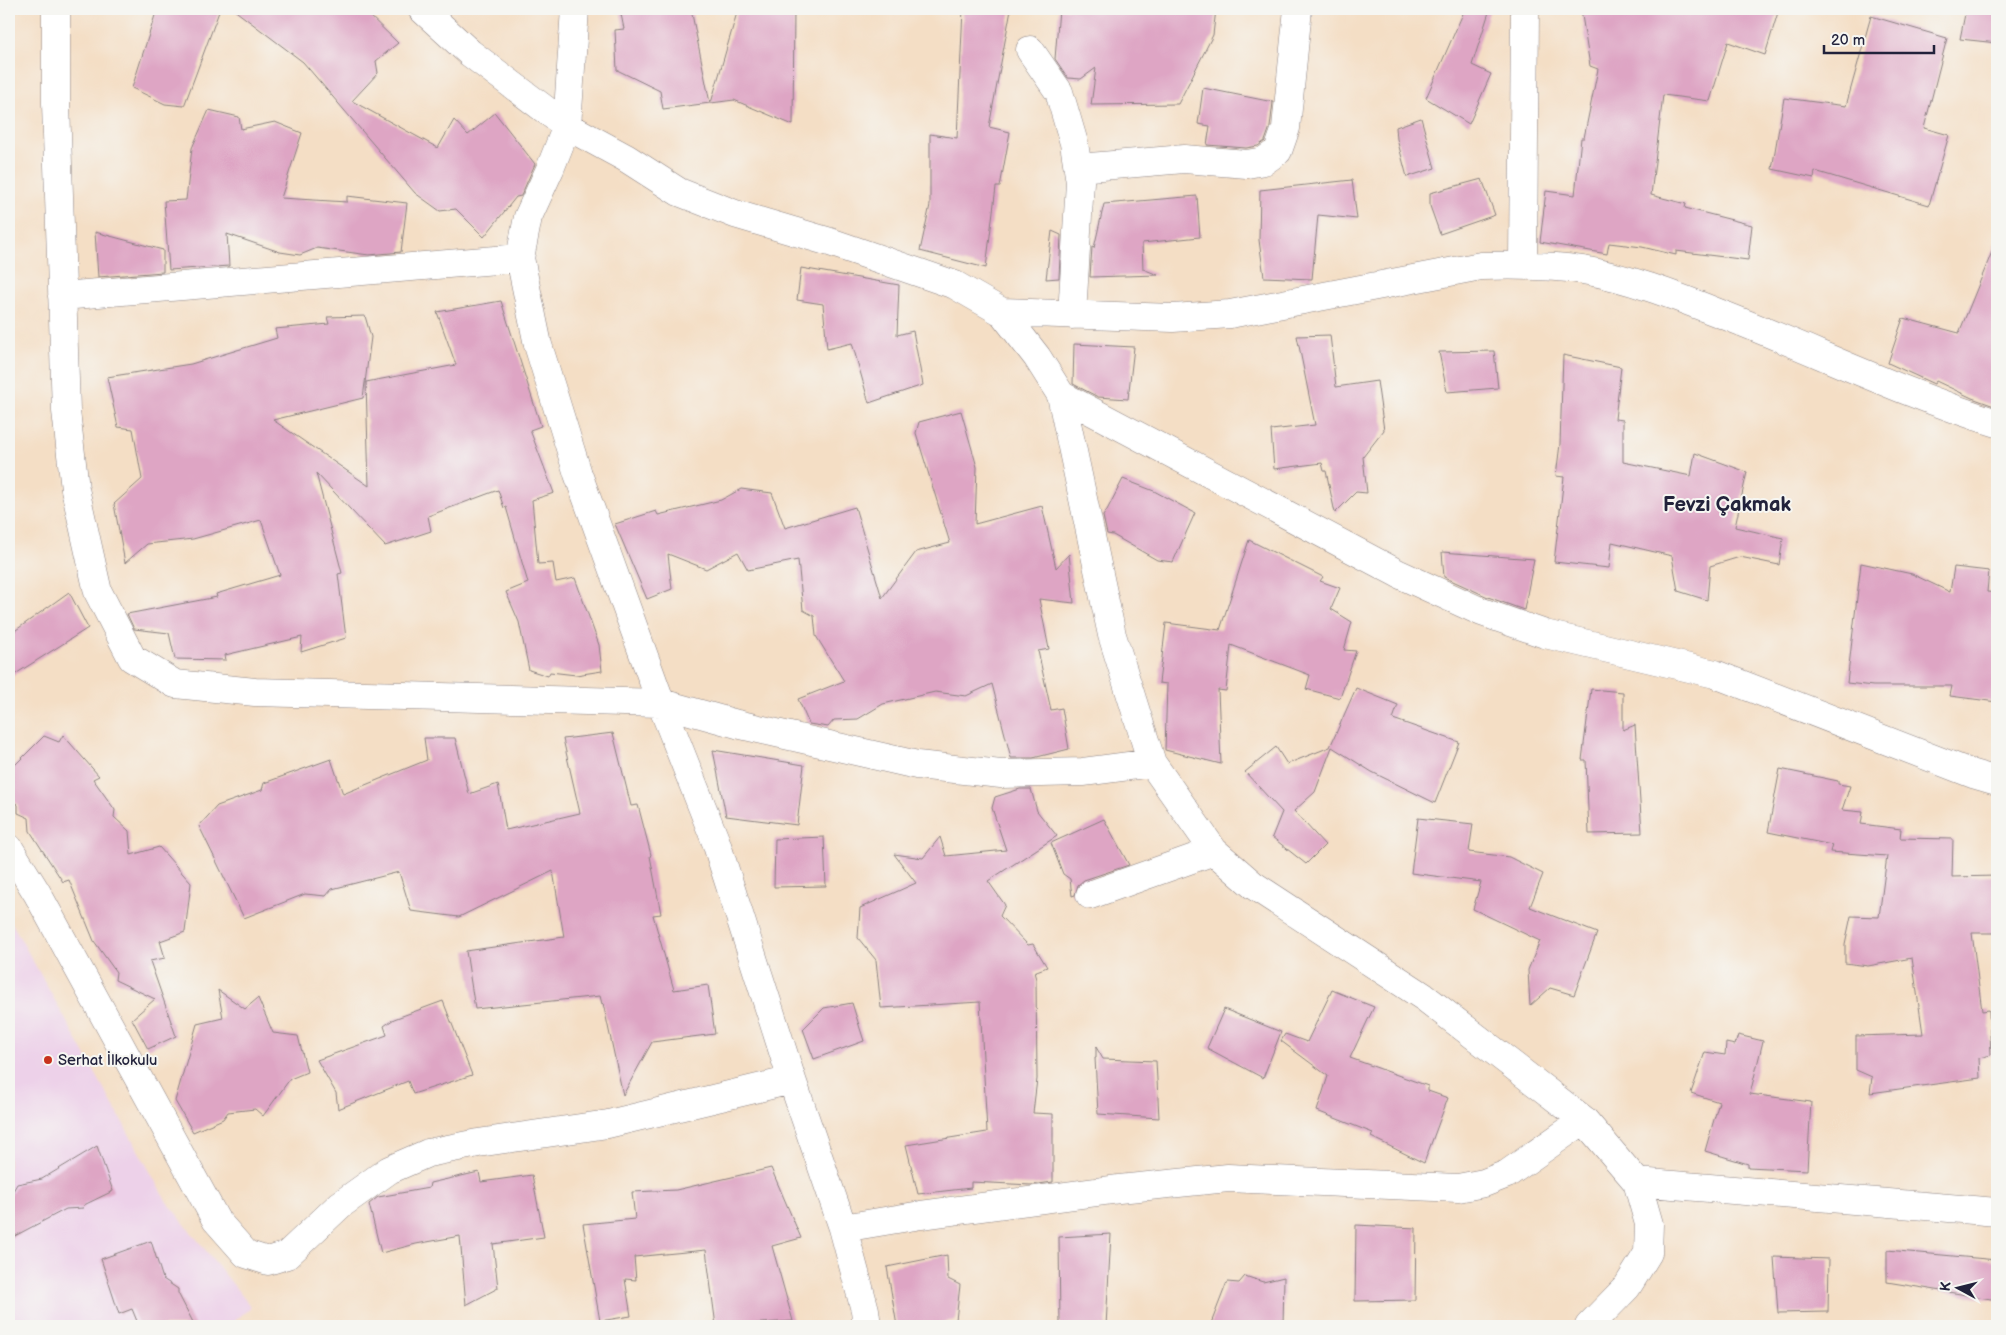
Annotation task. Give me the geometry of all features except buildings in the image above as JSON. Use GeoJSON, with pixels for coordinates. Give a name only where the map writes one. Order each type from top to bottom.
{"type":"FeatureCollection","features":[{"type":"Feature","properties":{"kind":"street"},"geometry":{"type":"LineString","coordinates":[[56,9],[56,103],[66,411],[75,489],[98,592],[132,658],[174,684],[255,692],[661,703],[737,724],[917,765],[1001,774],[1082,772],[1152,763]]}},
{"type":"Feature","properties":{"kind":"street"},"geometry":{"type":"LineString","coordinates":[[422,9],[470,53],[567,126],[626,158],[679,192],[736,214],[830,242],[955,285],[1002,312],[1037,357],[1061,395],[1112,634],[1152,763],[1214,851],[1253,885],[1424,998],[1584,1120],[1637,1182],[1649,1224],[1648,1253],[1627,1287],[1589,1326]]}},
{"type":"Feature","properties":{"kind":"street"},"geometry":{"type":"LineString","coordinates":[[575,9],[567,126],[528,217],[520,258],[538,345],[578,474],[661,703],[716,842],[792,1080],[843,1228],[865,1310],[867,1326]]}},
{"type":"Feature","properties":{"kind":"street"},"geometry":{"type":"LineString","coordinates":[[1078,168],[1184,159],[1247,164],[1264,161],[1278,152],[1286,128],[1298,9]]}},
{"type":"Feature","properties":{"kind":"street"},"geometry":{"type":"LineString","coordinates":[[1523,265],[1525,9]]}},
{"type":"Feature","properties":{"kind":"street"},"geometry":{"type":"LineString","coordinates":[[1030,50],[1059,92],[1074,142],[1080,182],[1072,315]]}},
{"type":"Feature","properties":{"kind":"street"},"geometry":{"type":"LineString","coordinates":[[62,296],[520,258]]}},
{"type":"Feature","properties":{"kind":"street"},"geometry":{"type":"LineString","coordinates":[[1002,312],[1173,318],[1230,314],[1481,266],[1523,265],[1583,270],[1645,285],[1755,327],[1948,408],[1997,423]]}},
{"type":"Feature","properties":{"kind":"street"},"geometry":{"type":"LineString","coordinates":[[1061,395],[1399,574],[1482,612],[1544,634],[1715,674],[1973,774],[1997,781]]}},
{"type":"Feature","properties":{"kind":"street"},"geometry":{"type":"LineString","coordinates":[[9,848],[37,893],[216,1220],[246,1254],[268,1261],[287,1255],[340,1205],[389,1170],[428,1154],[478,1144],[608,1124],[792,1080]]}},
{"type":"Feature","properties":{"kind":"street"},"geometry":{"type":"LineString","coordinates":[[1090,895],[1214,851]]}},
{"type":"Feature","properties":{"kind":"street"},"geometry":{"type":"LineString","coordinates":[[843,1228],[921,1214],[1118,1189],[1228,1178],[1458,1188],[1484,1183],[1507,1174],[1584,1120]]}},
{"type":"Feature","properties":{"kind":"street"},"geometry":{"type":"LineString","coordinates":[[1637,1182],[1997,1212]]}},
{"type":"Feature","properties":{"kind":"shaded area","name":"Serhat İlkokulu"},"geometry":{"type":"Polygon","coordinates":[[[9,918],[167,1202],[251,1307],[229,1326],[9,1326],[9,918]]]}},
{"type":"Feature","properties":{"kind":"place","name":"Serhat İlkokulu"},"geometry":{"type":"Point","coordinates":[48,1060]}},
{"type":"Feature","properties":{"kind":"district","name":"Fevzi Çakmak"},"geometry":{"type":"Point","coordinates":[1727,505]}}]}
